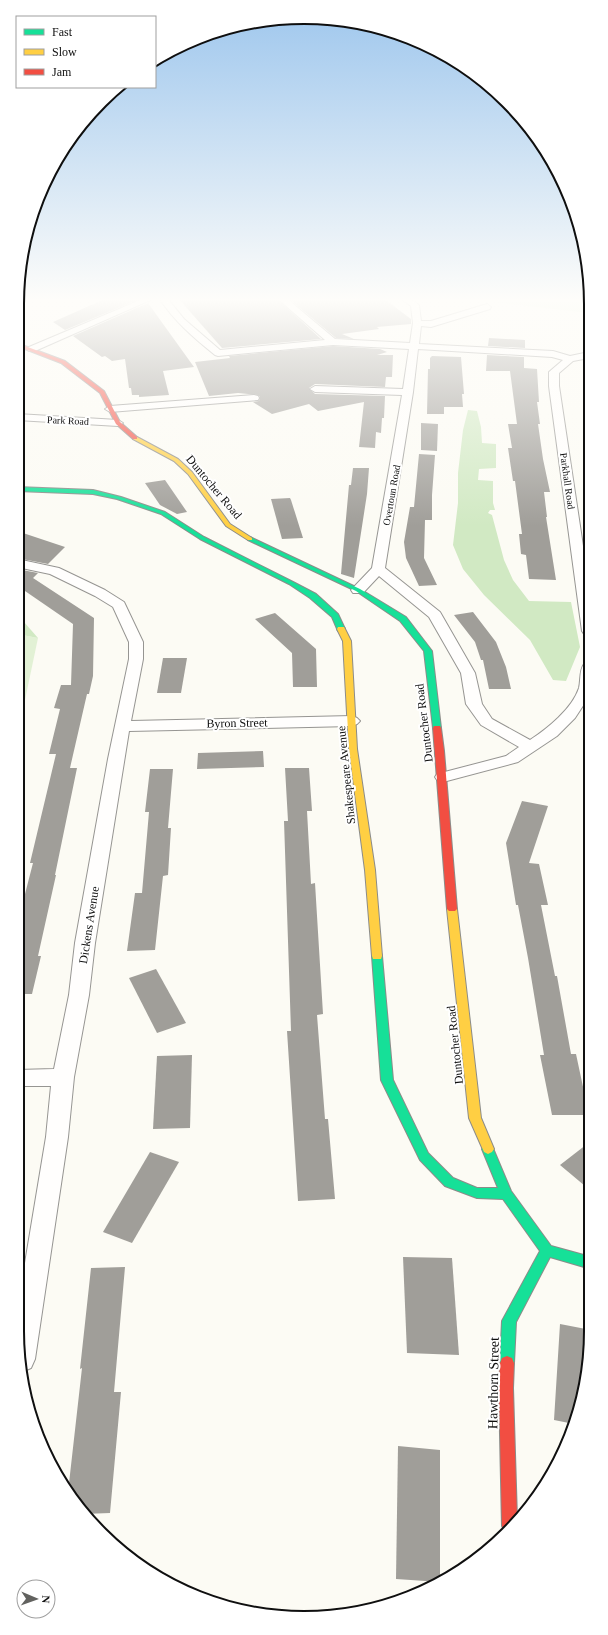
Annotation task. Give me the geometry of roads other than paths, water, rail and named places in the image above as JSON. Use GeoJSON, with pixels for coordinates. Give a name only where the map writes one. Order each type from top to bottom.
{"type":"FeatureCollection","features":[{"type":"Feature","properties":{"kind":"main road","name":"Duntocher Road"},"geometry":{"type":"LineString","coordinates":[[79,374],[102,392],[118,423],[134,437],[176,460],[190,473],[228,525],[249,539],[358,590],[403,619],[428,652],[443,777],[448,871],[475,1118],[506,1194],[547,1250]]}},
{"type":"Feature","properties":{"kind":"main road","name":"Shakespeare Avenue"},"geometry":{"type":"LineString","coordinates":[[24,489],[93,492],[119,498],[163,513],[202,538],[291,583],[313,596],[335,616],[347,641],[353,749],[370,870],[387,1080],[424,1156],[449,1182],[477,1193],[506,1194]]}},
{"type":"Feature","properties":{"kind":"main road"},"geometry":{"type":"LineString","coordinates":[[547,1250],[584,1261]]}},
{"type":"Feature","properties":{"kind":"main road","name":"Hawthorn Street"},"geometry":{"type":"LineString","coordinates":[[510,1521],[506,1388],[509,1321],[547,1250]]}},
{"type":"Feature","properties":{"kind":"street","name":"Overtoun Road"},"geometry":{"type":"LineString","coordinates":[[378,569],[410,374]]}},
{"type":"Feature","properties":{"kind":"street","name":"Parkhall Road"},"geometry":{"type":"LineString","coordinates":[[554,374],[554,386],[584,596]]}},
{"type":"Feature","properties":{"kind":"street"},"geometry":{"type":"LineString","coordinates":[[315,389],[408,392]]}},
{"type":"Feature","properties":{"kind":"street"},"geometry":{"type":"LineString","coordinates":[[110,409],[254,398]]}},
{"type":"Feature","properties":{"kind":"street","name":"Park Road"},"geometry":{"type":"LineString","coordinates":[[24,418],[118,423]]}},
{"type":"Feature","properties":{"kind":"street","name":"Dickens Avenue"},"geometry":{"type":"LineString","coordinates":[[24,565],[54,571],[100,593],[119,605],[136,642],[136,659],[85,943],[79,995],[63,1077],[57,1137],[25,1342]]}},
{"type":"Feature","properties":{"kind":"street"},"geometry":{"type":"LineString","coordinates":[[358,590],[378,569],[435,616],[468,673],[474,704],[486,722],[531,747]]}},
{"type":"Feature","properties":{"kind":"street"},"geometry":{"type":"LineString","coordinates":[[443,777],[512,759],[552,733],[570,715],[584,692]]}},
{"type":"Feature","properties":{"kind":"street","name":"Byron Street"},"geometry":{"type":"LineString","coordinates":[[123,726],[352,721]]}},
{"type":"Feature","properties":{"kind":"street"},"geometry":{"type":"LineString","coordinates":[[24,1078],[63,1077]]}}]}
